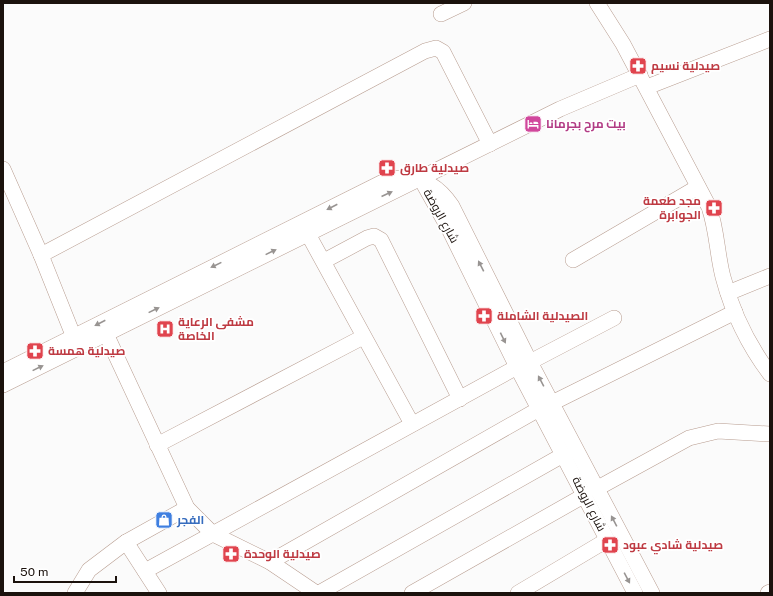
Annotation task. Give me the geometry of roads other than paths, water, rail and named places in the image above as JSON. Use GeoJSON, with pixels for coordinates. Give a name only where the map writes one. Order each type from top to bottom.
{"type":"FeatureCollection","features":[{"type":"Feature","properties":{"kind":"street"},"geometry":{"type":"LineString","coordinates":[[441,14],[464,3]]}},
{"type":"Feature","properties":{"kind":"street"},"geometry":{"type":"LineString","coordinates":[[597,3],[623,44],[698,187],[713,220],[723,276],[735,312],[767,365]]}},
{"type":"Feature","properties":{"kind":"street"},"geometry":{"type":"LineString","coordinates":[[3,372],[76,342],[106,334],[560,109],[770,39]]}},
{"type":"Feature","properties":{"kind":"street"},"geometry":{"type":"LineString","coordinates":[[41,255],[426,51],[436,48],[443,52],[490,144]]}},
{"type":"Feature","properties":{"kind":"street"},"geometry":{"type":"LineString","coordinates":[[3,169],[41,255],[76,342]]}},
{"type":"Feature","properties":{"kind":"street"},"geometry":{"type":"LineString","coordinates":[[3,386],[76,342],[387,180],[398,177],[420,179]]}},
{"type":"Feature","properties":{"kind":"street","name":"شارع الروضة"},"geometry":{"type":"LineString","coordinates":[[420,179],[444,195],[452,206],[524,364],[545,406],[590,492],[652,593]]}},
{"type":"Feature","properties":{"kind":"street"},"geometry":{"type":"LineString","coordinates":[[573,260],[698,187]]}},
{"type":"Feature","properties":{"kind":"street"},"geometry":{"type":"LineString","coordinates":[[308,234],[324,261],[363,337],[412,424]]}},
{"type":"Feature","properties":{"kind":"street"},"geometry":{"type":"LineString","coordinates":[[324,261],[367,238],[374,236],[381,240],[460,399]]}},
{"type":"Feature","properties":{"kind":"street"},"geometry":{"type":"LineString","coordinates":[[728,293],[770,276]]}},
{"type":"Feature","properties":{"kind":"street"},"geometry":{"type":"LineString","coordinates":[[270,562],[545,406],[735,312]]}},
{"type":"Feature","properties":{"kind":"street"},"geometry":{"type":"LineString","coordinates":[[145,571],[412,424],[614,318]]}},
{"type":"Feature","properties":{"kind":"street"},"geometry":{"type":"LineString","coordinates":[[106,334],[187,508],[213,534],[270,562],[316,593]]}},
{"type":"Feature","properties":{"kind":"street"},"geometry":{"type":"LineString","coordinates":[[157,445],[363,337]]}},
{"type":"Feature","properties":{"kind":"street","name":"شارع الروضة"},"geometry":{"type":"LineString","coordinates":[[545,406],[563,455],[590,492],[606,540],[635,593]]}},
{"type":"Feature","properties":{"kind":"street"},"geometry":{"type":"LineString","coordinates":[[412,593],[590,492],[689,438],[718,431],[770,434]]}},
{"type":"Feature","properties":{"kind":"street"},"geometry":{"type":"LineString","coordinates":[[319,593],[563,455]]}},
{"type":"Feature","properties":{"kind":"street"},"geometry":{"type":"LineString","coordinates":[[75,593],[89,570],[126,542],[187,508]]}},
{"type":"Feature","properties":{"kind":"street"},"geometry":{"type":"LineString","coordinates":[[518,593],[606,540]]}},
{"type":"Feature","properties":{"kind":"street"},"geometry":{"type":"LineString","coordinates":[[126,542],[158,593]]}},
{"type":"Feature","properties":{"kind":"place","name":"صيدلية نسيم"},"geometry":{"type":"Point","coordinates":[638,66]}},
{"type":"Feature","properties":{"kind":"place","name":"بيت مرح بجرمانا"},"geometry":{"type":"Point","coordinates":[533,124]}},
{"type":"Feature","properties":{"kind":"place","name":"صيدلية طارق"},"geometry":{"type":"Point","coordinates":[387,168]}},
{"type":"Feature","properties":{"kind":"place","name":"مجد طعمة الجوابرة"},"geometry":{"type":"Point","coordinates":[714,208]}},
{"type":"Feature","properties":{"kind":"place","name":"الصيدلية الشاملة"},"geometry":{"type":"Point","coordinates":[484,316]}},
{"type":"Feature","properties":{"kind":"place","name":"مشفى الرعاية الخاصة"},"geometry":{"type":"Point","coordinates":[165,329]}},
{"type":"Feature","properties":{"kind":"place","name":"صيدلية همسة"},"geometry":{"type":"Point","coordinates":[35,351]}},
{"type":"Feature","properties":{"kind":"place","name":"الفجر"},"geometry":{"type":"Point","coordinates":[164,520]}},
{"type":"Feature","properties":{"kind":"place","name":"صيدلية شادي عبود"},"geometry":{"type":"Point","coordinates":[610,545]}},
{"type":"Feature","properties":{"kind":"place","name":"صيدلية الوحدة"},"geometry":{"type":"Point","coordinates":[231,554]}}]}
